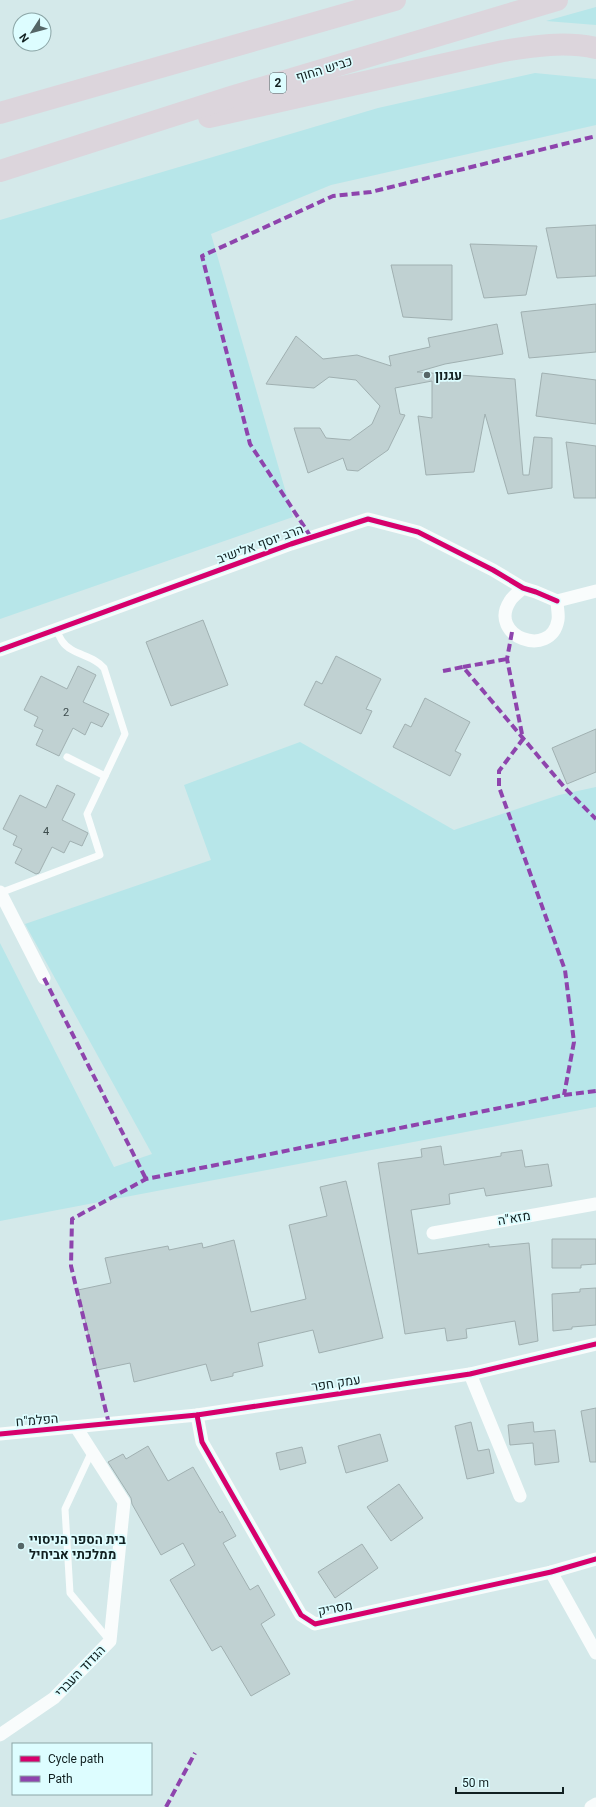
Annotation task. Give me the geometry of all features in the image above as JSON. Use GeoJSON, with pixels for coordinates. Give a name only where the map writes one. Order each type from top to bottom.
{"type":"FeatureCollection","features":[{"type":"Feature","properties":{"kind":"highway"},"geometry":{"type":"LineString","coordinates":[[0,114],[395,0]]}},
{"type":"Feature","properties":{"kind":"highway","name":"כביש החוף"},"geometry":{"type":"LineString","coordinates":[[0,171],[231,97],[557,0]]}},
{"type":"Feature","properties":{"kind":"highway"},"geometry":{"type":"LineString","coordinates":[[72,148],[503,51],[551,44],[583,45],[596,48]]}},
{"type":"Feature","properties":{"kind":"street","name":"הרב יוסף אלישיב"},"geometry":{"type":"LineString","coordinates":[[0,650],[291,544],[368,520],[418,532],[463,554],[523,588]]}},
{"type":"Feature","properties":{"kind":"street"},"geometry":{"type":"LineString","coordinates":[[557,601],[558,620],[550,634],[543,639],[526,641],[512,632],[507,624],[506,607],[510,600],[523,588],[557,601],[596,591]]}},
{"type":"Feature","properties":{"kind":"street"},"geometry":{"type":"LineString","coordinates":[[0,892],[44,978]]}},
{"type":"Feature","properties":{"kind":"street","name":"מזא\"ה"},"geometry":{"type":"LineString","coordinates":[[433,1233],[596,1204]]}},
{"type":"Feature","properties":{"kind":"street","name":"עמק חפר"},"geometry":{"type":"LineString","coordinates":[[76,1427],[197,1414],[470,1374],[596,1344]]}},
{"type":"Feature","properties":{"kind":"street"},"geometry":{"type":"LineString","coordinates":[[470,1374],[520,1496]]}},
{"type":"Feature","properties":{"kind":"street","name":"מסריק"},"geometry":{"type":"LineString","coordinates":[[197,1414],[202,1442],[301,1615],[315,1624],[552,1572],[596,1559]]}},
{"type":"Feature","properties":{"kind":"street","name":"הפלמ\"ח"},"geometry":{"type":"LineString","coordinates":[[0,1434],[76,1427]]}},
{"type":"Feature","properties":{"kind":"street","name":"הגדוד העברי"},"geometry":{"type":"LineString","coordinates":[[0,1735],[54,1698],[110,1641],[124,1502],[76,1427]]}},
{"type":"Feature","properties":{"kind":"street"},"geometry":{"type":"LineString","coordinates":[[552,1572],[596,1652]]}},
{"type":"Feature","properties":{"kind":"street"},"geometry":{"type":"LineString","coordinates":[[591,1807],[596,1804]]}},
{"type":"Feature","properties":{"kind":"lane"},"geometry":{"type":"LineString","coordinates":[[0,892],[100,855],[87,814],[125,734],[104,668],[100,663],[67,646],[62,642],[56,630]]}},
{"type":"Feature","properties":{"kind":"lane"},"geometry":{"type":"LineString","coordinates":[[67,758],[105,776]]}},
{"type":"Feature","properties":{"kind":"lane"},"geometry":{"type":"LineString","coordinates":[[92,1451],[65,1509],[70,1593],[110,1641]]}},
{"type":"Feature","properties":{"kind":"shaded area"},"geometry":{"type":"Polygon","coordinates":[[[596,7],[596,25],[546,21],[596,7]]]}},
{"type":"Feature","properties":{"kind":"shaded area"},"geometry":{"type":"Polygon","coordinates":[[[535,73],[596,79],[596,125],[331,185],[211,234],[293,517],[0,619],[0,220],[378,108],[535,73]]]}},
{"type":"Feature","properties":{"kind":"shaded area"},"geometry":{"type":"Polygon","coordinates":[[[300,742],[454,830],[559,795],[596,787],[596,1107],[0,1221],[0,943],[114,1167],[152,1154],[25,924],[211,860],[184,785],[300,742]]]}},
{"type":"Feature","properties":{"kind":"building"},"geometry":{"type":"Polygon","coordinates":[[[596,225],[596,276],[557,278],[546,228],[596,225]]]}},
{"type":"Feature","properties":{"kind":"building"},"geometry":{"type":"Polygon","coordinates":[[[470,244],[537,246],[526,295],[484,298],[470,244]]]}},
{"type":"Feature","properties":{"kind":"building"},"geometry":{"type":"Polygon","coordinates":[[[391,265],[452,265],[452,320],[403,317],[391,265]]]}},
{"type":"Feature","properties":{"kind":"building"},"geometry":{"type":"Polygon","coordinates":[[[596,304],[596,352],[529,358],[521,312],[596,304]]]}},
{"type":"Feature","properties":{"kind":"building"},"geometry":{"type":"Polygon","coordinates":[[[497,324],[503,354],[445,364],[417,372],[515,379],[523,475],[529,475],[534,437],[552,438],[552,488],[508,494],[485,414],[474,472],[426,475],[418,416],[432,418],[432,381],[395,388],[400,414],[405,415],[388,450],[358,471],[347,470],[343,458],[308,473],[294,428],[320,428],[326,438],[350,440],[372,424],[380,406],[356,380],[329,377],[314,388],[266,384],[296,336],[323,359],[357,355],[391,366],[389,356],[430,347],[428,338],[497,324]]]}},
{"type":"Feature","properties":{"kind":"building"},"geometry":{"type":"Polygon","coordinates":[[[542,373],[596,380],[596,424],[536,416],[542,373]]]}},
{"type":"Feature","properties":{"kind":"building"},"geometry":{"type":"Polygon","coordinates":[[[566,442],[596,446],[596,498],[574,498],[566,442]]]}},
{"type":"Feature","properties":{"kind":"building"},"geometry":{"type":"Polygon","coordinates":[[[203,620],[228,685],[171,706],[146,642],[203,620]]]}},
{"type":"Feature","properties":{"kind":"building"},"geometry":{"type":"Polygon","coordinates":[[[336,656],[381,679],[366,709],[372,711],[361,734],[304,705],[316,681],[322,684],[336,656]]]}},
{"type":"Feature","properties":{"kind":"building"},"geometry":{"type":"Polygon","coordinates":[[[78,666],[96,675],[83,702],[109,714],[102,727],[91,722],[85,735],[73,728],[59,756],[36,745],[43,730],[34,726],[38,717],[24,710],[41,676],[67,689],[78,666]]]}},
{"type":"Feature","properties":{"kind":"building"},"geometry":{"type":"Polygon","coordinates":[[[425,698],[470,722],[455,751],[461,754],[450,776],[393,747],[405,724],[411,727],[425,698]]]}},
{"type":"Feature","properties":{"kind":"building"},"geometry":{"type":"Polygon","coordinates":[[[596,729],[596,772],[567,784],[552,748],[596,729]]]}},
{"type":"Feature","properties":{"kind":"building"},"geometry":{"type":"Polygon","coordinates":[[[57,785],[75,794],[62,820],[88,833],[82,846],[70,841],[64,853],[52,847],[39,873],[36,874],[15,863],[22,849],[13,845],[17,836],[3,829],[20,795],[46,808],[57,785]]]}},
{"type":"Feature","properties":{"kind":"building"},"geometry":{"type":"Polygon","coordinates":[[[441,1146],[444,1165],[501,1156],[501,1153],[522,1150],[525,1167],[548,1164],[552,1186],[486,1196],[484,1188],[449,1194],[450,1204],[411,1210],[418,1254],[489,1244],[489,1247],[529,1243],[538,1341],[519,1345],[515,1321],[466,1329],[467,1338],[447,1341],[445,1328],[405,1334],[378,1163],[422,1157],[421,1149],[441,1146]]]}},
{"type":"Feature","properties":{"kind":"building"},"geometry":{"type":"Polygon","coordinates":[[[346,1181],[383,1338],[319,1353],[313,1330],[258,1343],[263,1366],[233,1373],[233,1376],[211,1381],[206,1364],[134,1382],[130,1363],[97,1370],[78,1290],[111,1283],[105,1258],[168,1246],[169,1250],[202,1243],[203,1248],[234,1240],[251,1312],[306,1299],[289,1225],[327,1216],[320,1187],[346,1181]]]}},
{"type":"Feature","properties":{"kind":"building"},"geometry":{"type":"Polygon","coordinates":[[[552,1239],[596,1239],[596,1264],[581,1265],[581,1268],[552,1268],[552,1239]]]}},
{"type":"Feature","properties":{"kind":"building"},"geometry":{"type":"Polygon","coordinates":[[[596,1288],[596,1325],[572,1327],[572,1329],[553,1331],[552,1294],[580,1292],[580,1289],[596,1288]]]}},
{"type":"Feature","properties":{"kind":"building"},"geometry":{"type":"Polygon","coordinates":[[[596,1408],[596,1462],[590,1462],[581,1411],[596,1408]]]}},
{"type":"Feature","properties":{"kind":"building"},"geometry":{"type":"Polygon","coordinates":[[[471,1422],[478,1451],[489,1449],[494,1473],[467,1479],[455,1426],[471,1422]]]}},
{"type":"Feature","properties":{"kind":"building"},"geometry":{"type":"Polygon","coordinates":[[[533,1422],[534,1432],[555,1430],[559,1462],[535,1465],[533,1443],[510,1445],[508,1425],[533,1422]]]}},
{"type":"Feature","properties":{"kind":"building"},"geometry":{"type":"Polygon","coordinates":[[[380,1434],[388,1461],[346,1473],[338,1446],[380,1434]]]}},
{"type":"Feature","properties":{"kind":"building"},"geometry":{"type":"Polygon","coordinates":[[[148,1446],[168,1481],[193,1467],[220,1513],[222,1511],[236,1536],[223,1543],[250,1590],[258,1585],[275,1615],[261,1624],[290,1674],[251,1696],[221,1646],[212,1651],[170,1580],[195,1565],[183,1543],[161,1555],[132,1504],[131,1498],[108,1462],[123,1454],[126,1459],[148,1446]]]}},
{"type":"Feature","properties":{"kind":"building"},"geometry":{"type":"Polygon","coordinates":[[[302,1447],[306,1463],[280,1470],[276,1453],[302,1447]]]}},
{"type":"Feature","properties":{"kind":"building"},"geometry":{"type":"Polygon","coordinates":[[[399,1484],[423,1518],[391,1541],[367,1507],[399,1484]]]}},
{"type":"Feature","properties":{"kind":"building"},"geometry":{"type":"Polygon","coordinates":[[[362,1544],[378,1568],[335,1598],[318,1572],[362,1544]]]}},
{"type":"Feature","properties":{"kind":"marked path"},"geometry":{"type":"LineString","coordinates":[[311,537],[250,444],[202,256],[333,196],[371,192],[596,136]]}},
{"type":"Feature","properties":{"kind":"marked path"},"geometry":{"type":"LineString","coordinates":[[512,632],[507,659],[523,739],[499,771],[499,787],[565,970],[574,1042],[564,1095]]}},
{"type":"Feature","properties":{"kind":"marked path"},"geometry":{"type":"LineString","coordinates":[[463,667],[507,659]]}},
{"type":"Feature","properties":{"kind":"marked path"},"geometry":{"type":"LineString","coordinates":[[443,671],[463,667],[565,788],[596,819]]}},
{"type":"Feature","properties":{"kind":"marked path"},"geometry":{"type":"LineString","coordinates":[[44,978],[146,1179]]}},
{"type":"Feature","properties":{"kind":"marked path"},"geometry":{"type":"LineString","coordinates":[[109,1424],[71,1266],[72,1219],[146,1179],[564,1095],[596,1091]]}},
{"type":"Feature","properties":{"kind":"marked path"},"geometry":{"type":"LineString","coordinates":[[166,1807],[195,1753]]}},
{"type":"Feature","properties":{"kind":"cycle path"},"geometry":{"type":"LineString","coordinates":[[0,650],[291,544],[368,519],[418,532],[493,570],[523,588],[557,601]]}},
{"type":"Feature","properties":{"kind":"cycle path"},"geometry":{"type":"LineString","coordinates":[[0,1434],[197,1415],[470,1374],[596,1344]]}},
{"type":"Feature","properties":{"kind":"cycle path"},"geometry":{"type":"LineString","coordinates":[[197,1415],[202,1442],[301,1615],[315,1624],[551,1572],[596,1559]]}},
{"type":"Feature","properties":{"kind":"place","name":"עגנון"},"geometry":{"type":"Point","coordinates":[427,375]}},
{"type":"Feature","properties":{"kind":"place","name":"בית הספר הניסויי ממלכתי אביחיל"},"geometry":{"type":"Point","coordinates":[21,1546]}}]}
